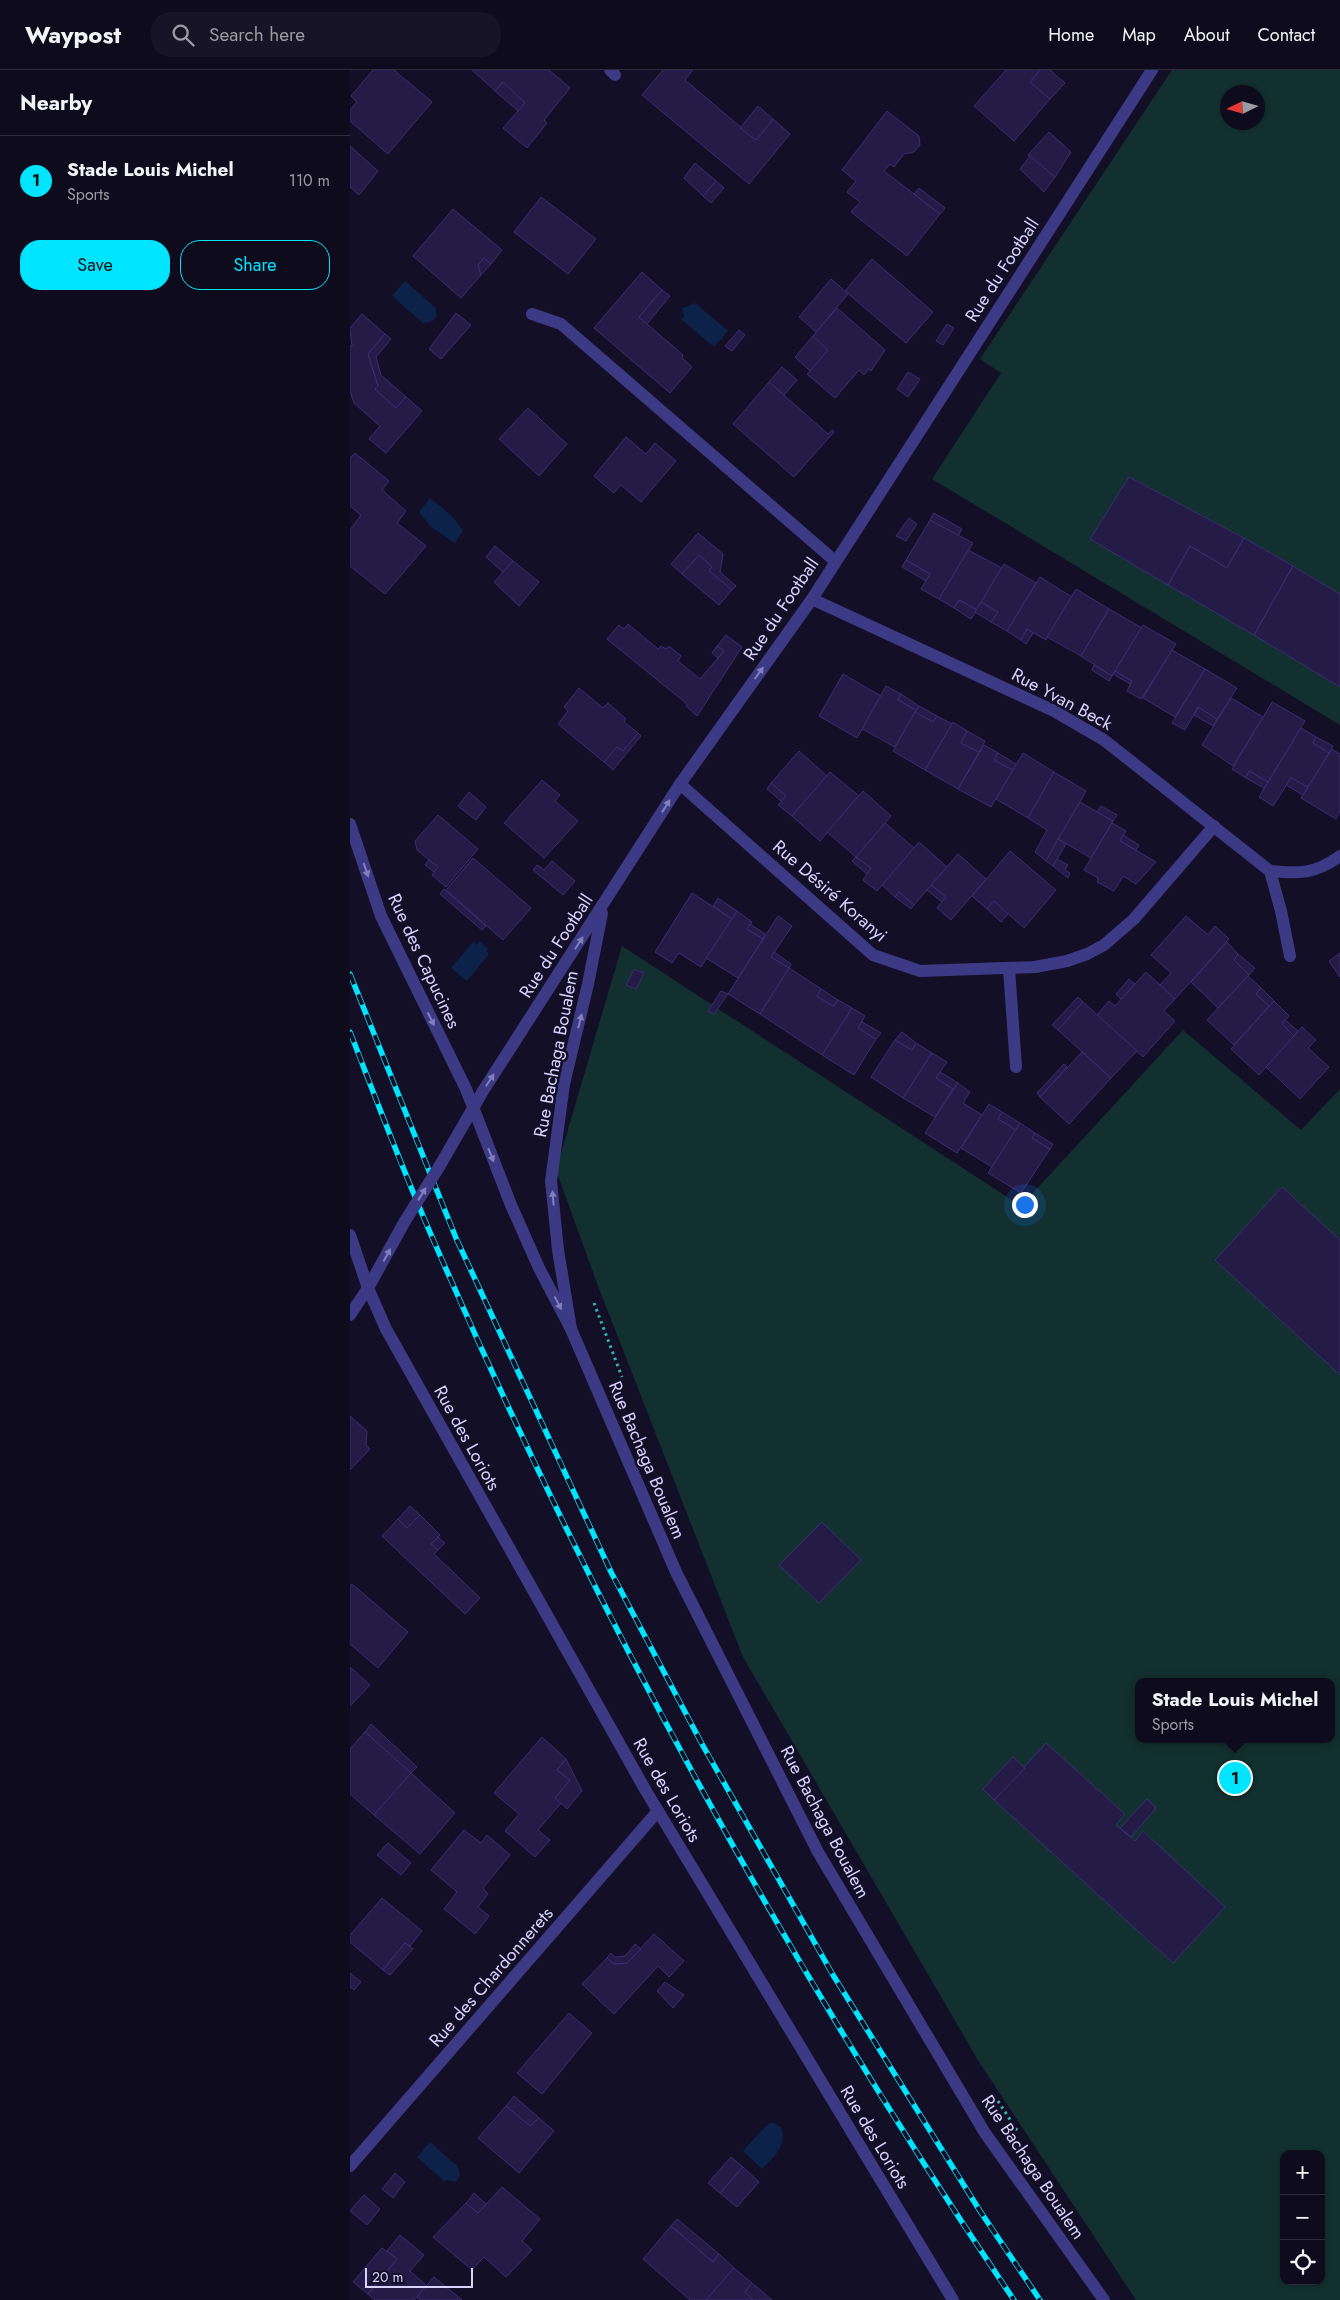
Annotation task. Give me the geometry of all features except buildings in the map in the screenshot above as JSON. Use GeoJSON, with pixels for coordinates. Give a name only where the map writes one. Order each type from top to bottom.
{"type":"FeatureCollection","features":[{"type":"Feature","properties":{"kind":"street","name":"Rue du Football"},"geometry":{"type":"LineString","coordinates":[[350,1315],[368,1288],[405,1221],[472,1110],[680,784],[812,599],[1152,70]]}},
{"type":"Feature","properties":{"kind":"street"},"geometry":{"type":"LineString","coordinates":[[532,314],[561,324],[835,561]]}},
{"type":"Feature","properties":{"kind":"street","name":"Rue Yvan Beck"},"geometry":{"type":"LineString","coordinates":[[812,599],[1054,711],[1104,740],[1270,872]]}},
{"type":"Feature","properties":{"kind":"street","name":"Rue Désiré Koranyi"},"geometry":{"type":"LineString","coordinates":[[680,784],[873,955],[920,971],[1009,969],[1067,961],[1104,944],[1134,919],[1214,826]]}},
{"type":"Feature","properties":{"kind":"street","name":"Rue des Capucines"},"geometry":{"type":"LineString","coordinates":[[350,824],[381,916],[466,1089],[472,1110]]}},
{"type":"Feature","properties":{"kind":"street"},"geometry":{"type":"LineString","coordinates":[[1290,956],[1281,911],[1270,872],[1298,874],[1316,871],[1340,856]]}},
{"type":"Feature","properties":{"kind":"street","name":"Rue Bachaga Boualem"},"geometry":{"type":"LineString","coordinates":[[571,1329],[558,1250],[551,1181],[564,1084],[588,984],[603,905]]}},
{"type":"Feature","properties":{"kind":"street"},"geometry":{"type":"LineString","coordinates":[[1009,969],[1016,1067]]}},
{"type":"Feature","properties":{"kind":"street","name":"Rue Bachaga Boualem"},"geometry":{"type":"LineString","coordinates":[[472,1110],[531,1250],[571,1329],[676,1572],[818,1852],[985,2133],[1104,2300]]}},
{"type":"Feature","properties":{"kind":"street","name":"Rue des Loriots"},"geometry":{"type":"LineString","coordinates":[[351,1243],[386,1330],[658,1811],[953,2300]]}},
{"type":"Feature","properties":{"kind":"street","name":"Rue des Chardonnerets"},"geometry":{"type":"LineString","coordinates":[[350,2166],[658,1811]]}},
{"type":"Feature","properties":{"kind":"path"},"geometry":{"type":"LineString","coordinates":[[594,1302],[624,1383]]}},
{"type":"Feature","properties":{"kind":"path"},"geometry":{"type":"LineString","coordinates":[[997,2099],[1023,2140]]}},
{"type":"Feature","properties":{"kind":"green space"},"geometry":{"type":"Polygon","coordinates":[[[1172,70],[1340,70],[1340,725],[932,479],[1001,373],[980,359],[1172,70]]]}},
{"type":"Feature","properties":{"kind":"green space"},"geometry":{"type":"Polygon","coordinates":[[[622,946],[1021,1206],[1183,1030],[1301,1130],[1340,1089],[1340,2300],[1136,2300],[979,2062],[743,1657],[598,1286],[556,1170],[622,946]]]}},
{"type":"Feature","properties":{"kind":"water"},"geometry":{"type":"Polygon","coordinates":[[[405,281],[436,308],[437,315],[434,320],[424,324],[392,296],[405,281]]]}},
{"type":"Feature","properties":{"kind":"water"},"geometry":{"type":"Polygon","coordinates":[[[695,303],[728,331],[714,347],[681,319],[684,317],[682,308],[695,303]]]}},
{"type":"Feature","properties":{"kind":"water"},"geometry":{"type":"Polygon","coordinates":[[[430,498],[452,516],[463,531],[455,543],[431,527],[419,512],[430,498]]]}},
{"type":"Feature","properties":{"kind":"water"},"geometry":{"type":"Polygon","coordinates":[[[480,941],[488,949],[486,951],[489,954],[467,981],[451,968],[473,942],[477,945],[480,941]]]}},
{"type":"Feature","properties":{"kind":"water"},"geometry":{"type":"Polygon","coordinates":[[[771,2122],[781,2127],[782,2140],[779,2150],[762,2169],[743,2151],[771,2122]]]}},
{"type":"Feature","properties":{"kind":"water"},"geometry":{"type":"Polygon","coordinates":[[[430,2142],[458,2167],[460,2176],[456,2182],[446,2180],[445,2182],[417,2157],[430,2142]]]}},
{"type":"Feature","properties":{"kind":"railway"},"geometry":{"type":"LineString","coordinates":[[350,974],[456,1238],[611,1572],[702,1744],[833,1975],[980,2211],[1040,2300]]}},
{"type":"Feature","properties":{"kind":"railway"},"geometry":{"type":"LineString","coordinates":[[350,1032],[413,1193],[497,1383],[562,1519],[630,1654],[701,1787],[775,1918],[852,2048],[931,2175],[1014,2300]]}},
{"type":"Feature","properties":{"kind":"place","name":"Stade Louis Michel"},"geometry":{"type":"Point","coordinates":[1235,1778]}}]}
